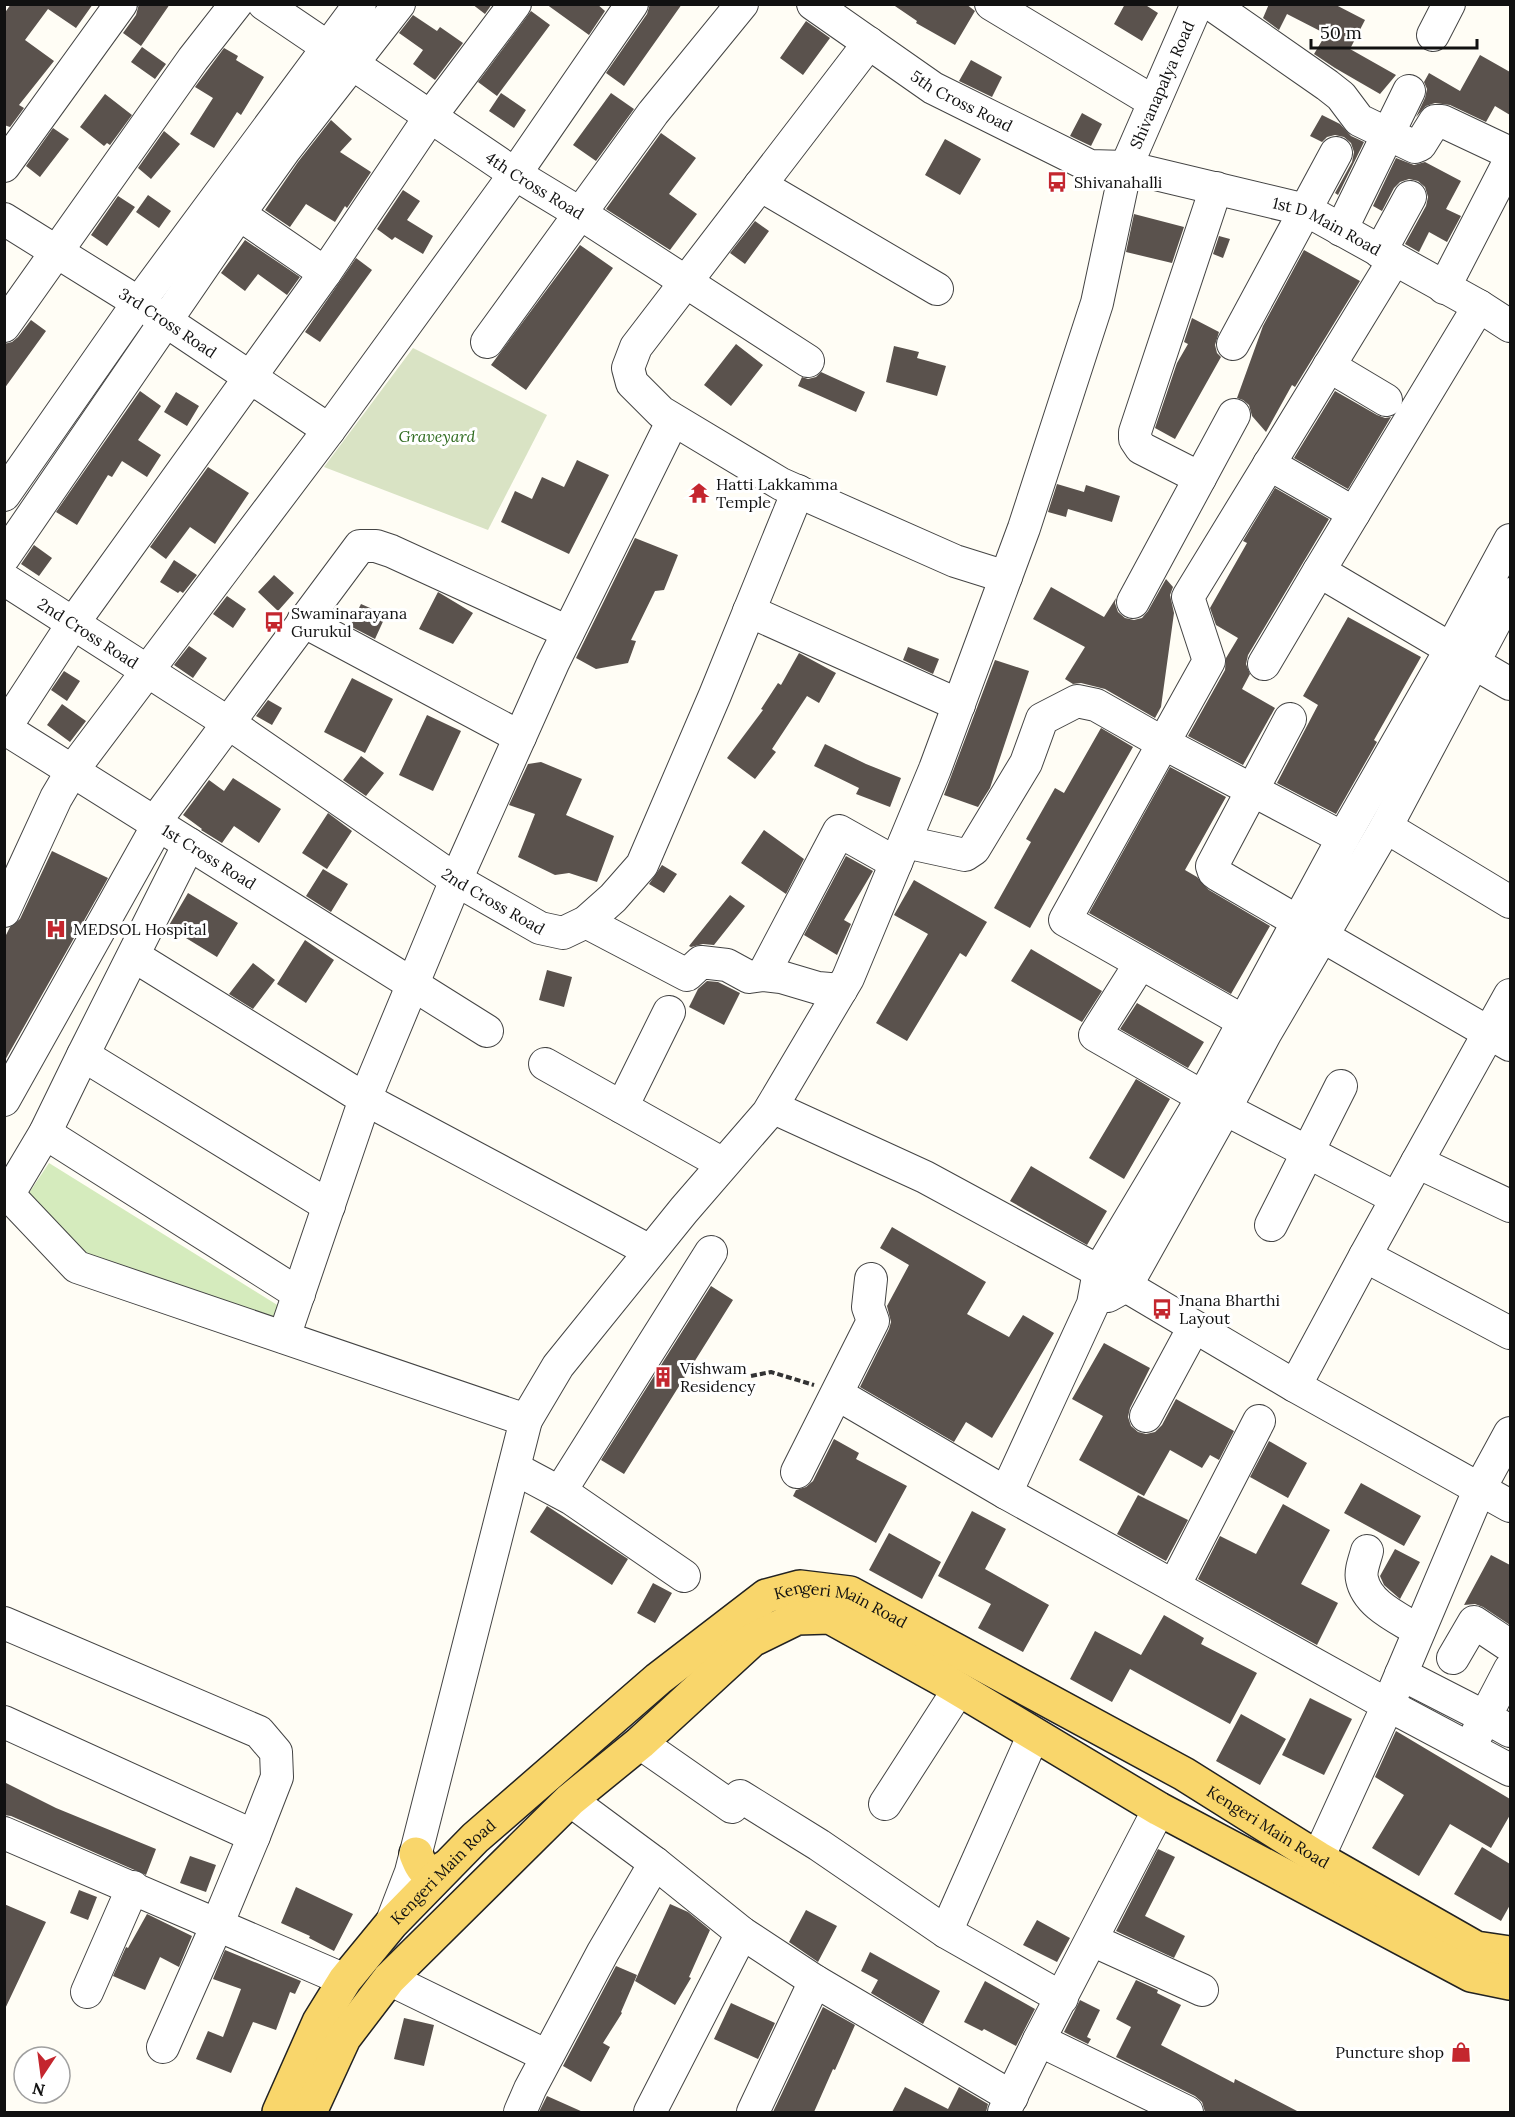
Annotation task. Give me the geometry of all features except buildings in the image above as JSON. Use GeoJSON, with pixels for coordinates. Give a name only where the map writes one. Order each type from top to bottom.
{"type":"FeatureCollection","features":[{"type":"Feature","properties":{"kind":"main road","name":"Kengeri Main Road"},"geometry":{"type":"LineString","coordinates":[[279,2112],[319,2022],[345,1980],[391,1924],[446,1867],[475,1838],[658,1679],[766,1596],[800,1587],[850,1593],[1184,1774],[1318,1858],[1476,1948],[1510,1953]]}},
{"type":"Feature","properties":{"kind":"main road","name":"Kengeri Main Road"},"geometry":{"type":"LineString","coordinates":[[310,2112],[344,2038],[389,1979],[570,1800],[640,1743],[752,1640],[796,1618],[830,1617],[959,1689],[1159,1809],[1471,1975],[1510,1983]]}},
{"type":"Feature","properties":{"kind":"main road"},"geometry":{"type":"LineString","coordinates":[[416,1854],[421,1868],[428,1873],[435,1874],[446,1867]]}},
{"type":"Feature","properties":{"kind":"street"},"geometry":{"type":"LineString","coordinates":[[4,166],[121,4]]}},
{"type":"Feature","properties":{"kind":"street"},"geometry":{"type":"LineString","coordinates":[[4,326],[193,59],[236,4]]}},
{"type":"Feature","properties":{"kind":"street","name":"4th Cross Road"},"geometry":{"type":"LineString","coordinates":[[264,4],[515,174],[686,281],[808,362]]}},
{"type":"Feature","properties":{"kind":"street"},"geometry":{"type":"LineString","coordinates":[[4,495],[139,303],[360,4]]}},
{"type":"Feature","properties":{"kind":"street"},"geometry":{"type":"LineString","coordinates":[[4,557],[284,151],[353,66],[399,4]]}},
{"type":"Feature","properties":{"kind":"street"},"geometry":{"type":"LineString","coordinates":[[5,728],[74,622],[325,273],[430,117],[515,4]]}},
{"type":"Feature","properties":{"kind":"street"},"geometry":{"type":"LineString","coordinates":[[4,911],[56,798],[72,771],[328,430],[515,174],[632,4]]}},
{"type":"Feature","properties":{"kind":"street"},"geometry":{"type":"LineString","coordinates":[[487,342],[652,113],[742,4]]}},
{"type":"Feature","properties":{"kind":"street","name":"5th Cross Road"},"geometry":{"type":"LineString","coordinates":[[813,4],[933,87],[1090,166],[1126,167]]}},
{"type":"Feature","properties":{"kind":"street"},"geometry":{"type":"LineString","coordinates":[[991,4],[1154,102]]}},
{"type":"Feature","properties":{"kind":"street","name":"Shivanapalya Road"},"geometry":{"type":"LineString","coordinates":[[391,1924],[416,1854],[526,1420],[558,1366],[650,1251],[772,1107],[848,978],[935,769],[1024,528],[1097,303],[1126,167],[1197,4]]}},
{"type":"Feature","properties":{"kind":"street"},"geometry":{"type":"LineString","coordinates":[[1212,4],[1341,96],[1359,120],[1415,147],[1420,145],[1435,120],[1442,121],[1510,154],[1510,160],[1444,288]]}},
{"type":"Feature","properties":{"kind":"street"},"geometry":{"type":"LineString","coordinates":[[1433,35],[1449,4]]}},
{"type":"Feature","properties":{"kind":"street"},"geometry":{"type":"LineString","coordinates":[[869,43],[636,347],[628,368],[632,383],[661,412],[781,483],[955,561],[1006,577]]}},
{"type":"Feature","properties":{"kind":"street"},"geometry":{"type":"LineString","coordinates":[[1341,230],[1409,91]]}},
{"type":"Feature","properties":{"kind":"street"},"geometry":{"type":"LineString","coordinates":[[1233,344],[1336,153]]}},
{"type":"Feature","properties":{"kind":"street","name":"1st D Main Road"},"geometry":{"type":"LineString","coordinates":[[1126,167],[1306,210],[1479,306],[1510,326]]}},
{"type":"Feature","properties":{"kind":"street"},"geometry":{"type":"LineString","coordinates":[[760,185],[937,289]]}},
{"type":"Feature","properties":{"kind":"street"},"geometry":{"type":"LineString","coordinates":[[1200,478],[1141,448],[1135,439],[1135,432],[1216,188]]}},
{"type":"Feature","properties":{"kind":"street"},"geometry":{"type":"LineString","coordinates":[[1243,1022],[1065,920],[1209,661],[1188,597],[1329,366],[1387,256],[1410,197]]}},
{"type":"Feature","properties":{"kind":"street"},"geometry":{"type":"LineString","coordinates":[[239,214],[325,273]]}},
{"type":"Feature","properties":{"kind":"street","name":"3rd Cross Road"},"geometry":{"type":"LineString","coordinates":[[4,219],[139,303],[328,430]]}},
{"type":"Feature","properties":{"kind":"street"},"geometry":{"type":"LineString","coordinates":[[1264,664],[1479,306]]}},
{"type":"Feature","properties":{"kind":"street"},"geometry":{"type":"LineString","coordinates":[[1329,366],[1386,400]]}},
{"type":"Feature","properties":{"kind":"street"},"geometry":{"type":"LineString","coordinates":[[1133,602],[1234,415]]}},
{"type":"Feature","properties":{"kind":"street"},"geometry":{"type":"LineString","coordinates":[[284,1337],[365,1099],[412,983],[568,632],[674,420]]}},
{"type":"Feature","properties":{"kind":"street"},"geometry":{"type":"LineString","coordinates":[[1269,464],[1354,513]]}},
{"type":"Feature","properties":{"kind":"street","name":"2nd Cross Road"},"geometry":{"type":"LineString","coordinates":[[4,579],[227,722],[456,880],[540,928],[563,933],[586,922],[613,898],[642,865],[798,491]]}},
{"type":"Feature","properties":{"kind":"street"},"geometry":{"type":"LineString","coordinates":[[1093,1304],[1126,1286],[1214,1103],[1243,1022],[1386,827],[1463,656],[1510,540]]}},
{"type":"Feature","properties":{"kind":"street"},"geometry":{"type":"LineString","coordinates":[[4,1100],[156,824],[227,722],[360,546],[376,546],[391,551],[568,632]]}},
{"type":"Feature","properties":{"kind":"street"},"geometry":{"type":"LineString","coordinates":[[1319,571],[1510,684]]}},
{"type":"Feature","properties":{"kind":"street"},"geometry":{"type":"LineString","coordinates":[[1006,1493],[1093,1304],[1099,1271],[1214,1103],[1265,1034],[1310,928],[1343,838],[1463,656],[1510,594]]}},
{"type":"Feature","properties":{"kind":"street"},"geometry":{"type":"LineString","coordinates":[[749,611],[959,705]]}},
{"type":"Feature","properties":{"kind":"street"},"geometry":{"type":"LineString","coordinates":[[303,621],[520,737]]}},
{"type":"Feature","properties":{"kind":"street"},"geometry":{"type":"LineString","coordinates":[[762,975],[839,831],[901,852],[964,855],[974,849],[1026,763],[1042,720],[1077,701],[1096,705],[1343,838]]}},
{"type":"Feature","properties":{"kind":"street"},"geometry":{"type":"LineString","coordinates":[[1290,719],[1213,861],[1212,870],[1500,1038]]}},
{"type":"Feature","properties":{"kind":"street","name":"1st Cross Road"},"geometry":{"type":"LineString","coordinates":[[5,728],[487,1030]]}},
{"type":"Feature","properties":{"kind":"street"},"geometry":{"type":"LineString","coordinates":[[1386,827],[1510,902]]}},
{"type":"Feature","properties":{"kind":"street"},"geometry":{"type":"LineString","coordinates":[[189,844],[45,1133],[6,1192],[77,1267],[526,1420]]}},
{"type":"Feature","properties":{"kind":"street"},"geometry":{"type":"LineString","coordinates":[[586,922],[687,975],[701,962],[727,965],[749,977],[762,975],[781,977],[818,988],[841,990]]}},
{"type":"Feature","properties":{"kind":"street"},"geometry":{"type":"LineString","coordinates":[[134,956],[365,1099],[650,1251]]}},
{"type":"Feature","properties":{"kind":"street"},"geometry":{"type":"LineString","coordinates":[[1140,964],[1095,1035],[1214,1103],[1396,1198]]}},
{"type":"Feature","properties":{"kind":"street"},"geometry":{"type":"LineString","coordinates":[[1295,1386],[1417,1162],[1500,1038],[1510,995]]}},
{"type":"Feature","properties":{"kind":"street"},"geometry":{"type":"LineString","coordinates":[[622,1107],[669,1012]]}},
{"type":"Feature","properties":{"kind":"street"},"geometry":{"type":"LineString","coordinates":[[83,1055],[328,1206]]}},
{"type":"Feature","properties":{"kind":"street"},"geometry":{"type":"LineString","coordinates":[[545,1064],[723,1164]]}},
{"type":"Feature","properties":{"kind":"street"},"geometry":{"type":"LineString","coordinates":[[1270,1224],[1341,1086]]}},
{"type":"Feature","properties":{"kind":"street"},"geometry":{"type":"LineString","coordinates":[[772,1107],[925,1177],[1099,1271],[1295,1386],[1510,1506]]}},
{"type":"Feature","properties":{"kind":"street"},"geometry":{"type":"LineString","coordinates":[[45,1133],[299,1294]]}},
{"type":"Feature","properties":{"kind":"street"},"geometry":{"type":"LineString","coordinates":[[1417,1162],[1510,1206]]}},
{"type":"Feature","properties":{"kind":"street"},"geometry":{"type":"LineString","coordinates":[[560,1492],[711,1252]]}},
{"type":"Feature","properties":{"kind":"street"},"geometry":{"type":"LineString","coordinates":[[1365,1256],[1510,1333]]}},
{"type":"Feature","properties":{"kind":"street"},"geometry":{"type":"LineString","coordinates":[[797,1472],[873,1322],[868,1307],[871,1279]]}},
{"type":"Feature","properties":{"kind":"street"},"geometry":{"type":"LineString","coordinates":[[1146,1416],[1194,1327]]}},
{"type":"Feature","properties":{"kind":"street"},"geometry":{"type":"LineString","coordinates":[[837,1394],[1006,1493],[1510,1770]]}},
{"type":"Feature","properties":{"kind":"street"},"geometry":{"type":"LineString","coordinates":[[1174,1586],[1259,1421]]}},
{"type":"Feature","properties":{"kind":"street"},"geometry":{"type":"LineString","coordinates":[[1318,1858],[1388,1705],[1480,1488],[1510,1433]]}},
{"type":"Feature","properties":{"kind":"street"},"geometry":{"type":"LineString","coordinates":[[514,1468],[560,1492],[684,1576]]}},
{"type":"Feature","properties":{"kind":"street"},"geometry":{"type":"LineString","coordinates":[[1367,1551],[1361,1577],[1367,1593],[1381,1607],[1419,1631]]}},
{"type":"Feature","properties":{"kind":"street"},"geometry":{"type":"LineString","coordinates":[[1453,1658],[1474,1622],[1510,1646]]}},
{"type":"Feature","properties":{"kind":"street"},"geometry":{"type":"LineString","coordinates":[[4,1623],[259,1732],[276,1752],[277,1777],[217,1925],[163,2047]]}},
{"type":"Feature","properties":{"kind":"street"},"geometry":{"type":"LineString","coordinates":[[1470,1748],[1498,1724],[1510,1669]]}},
{"type":"Feature","properties":{"kind":"street"},"geometry":{"type":"LineString","coordinates":[[1401,1674],[1498,1724]]}},
{"type":"Feature","properties":{"kind":"street"},"geometry":{"type":"LineString","coordinates":[[885,1804],[959,1689]]}},
{"type":"Feature","properties":{"kind":"street"},"geometry":{"type":"LineString","coordinates":[[4,1722],[254,1836]]}},
{"type":"Feature","properties":{"kind":"street"},"geometry":{"type":"LineString","coordinates":[[946,1932],[1034,1734]]}},
{"type":"Feature","properties":{"kind":"street"},"geometry":{"type":"LineString","coordinates":[[640,1743],[736,1802],[819,1845],[946,1932],[1062,1998]]}},
{"type":"Feature","properties":{"kind":"street"},"geometry":{"type":"LineString","coordinates":[[570,1800],[655,1863],[742,1933],[1008,2105],[1159,1809]]}},
{"type":"Feature","properties":{"kind":"street"},"geometry":{"type":"LineString","coordinates":[[8,1844],[133,1887],[345,1980]]}},
{"type":"Feature","properties":{"kind":"street"},"geometry":{"type":"LineString","coordinates":[[520,2112],[547,2056],[603,1952],[655,1863]]}},
{"type":"Feature","properties":{"kind":"street"},"geometry":{"type":"LineString","coordinates":[[87,1992],[133,1887]]}},
{"type":"Feature","properties":{"kind":"street"},"geometry":{"type":"LineString","coordinates":[[650,2112],[742,1933]]}},
{"type":"Feature","properties":{"kind":"street"},"geometry":{"type":"LineString","coordinates":[[1092,1940],[1202,1990]]}},
{"type":"Feature","properties":{"kind":"street"},"geometry":{"type":"LineString","coordinates":[[389,1979],[547,2056]]}},
{"type":"Feature","properties":{"kind":"street"},"geometry":{"type":"LineString","coordinates":[[753,2112],[815,1981]]}},
{"type":"Feature","properties":{"kind":"street"},"geometry":{"type":"LineString","coordinates":[[1040,2040],[1187,2112]]}},
{"type":"Feature","properties":{"kind":"path"},"geometry":{"type":"LineString","coordinates":[[751,1376],[771,1372],[808,1382],[837,1394]]}},
{"type":"Feature","properties":{"kind":"green space","name":"Graveyard"},"geometry":{"type":"Polygon","coordinates":[[[413,348],[547,415],[488,530],[324,467],[413,348]]]}},
{"type":"Feature","properties":{"kind":"green space"},"geometry":{"type":"Polygon","coordinates":[[[49,1163],[287,1311],[282,1330],[53,1255],[25,1199],[49,1163]]]}},
{"type":"Feature","properties":{"kind":"place","name":"Shivanahalli"},"geometry":{"type":"Point","coordinates":[1057,182]}},
{"type":"Feature","properties":{"kind":"place","name":"Hatti Lakkamma Temple"},"geometry":{"type":"Point","coordinates":[699,493]}},
{"type":"Feature","properties":{"kind":"place","name":"Swaminarayana Gurukul"},"geometry":{"type":"Point","coordinates":[274,622]}},
{"type":"Feature","properties":{"kind":"place","name":"MEDSOL Hospital"},"geometry":{"type":"Point","coordinates":[56,929]}},
{"type":"Feature","properties":{"kind":"place","name":"Jnana Bharthi Layout"},"geometry":{"type":"Point","coordinates":[1162,1309]}},
{"type":"Feature","properties":{"kind":"place","name":"Vishwam Residency"},"geometry":{"type":"Point","coordinates":[663,1377]}},
{"type":"Feature","properties":{"kind":"place","name":"Puncture shop"},"geometry":{"type":"Point","coordinates":[1461,2052]}}]}
